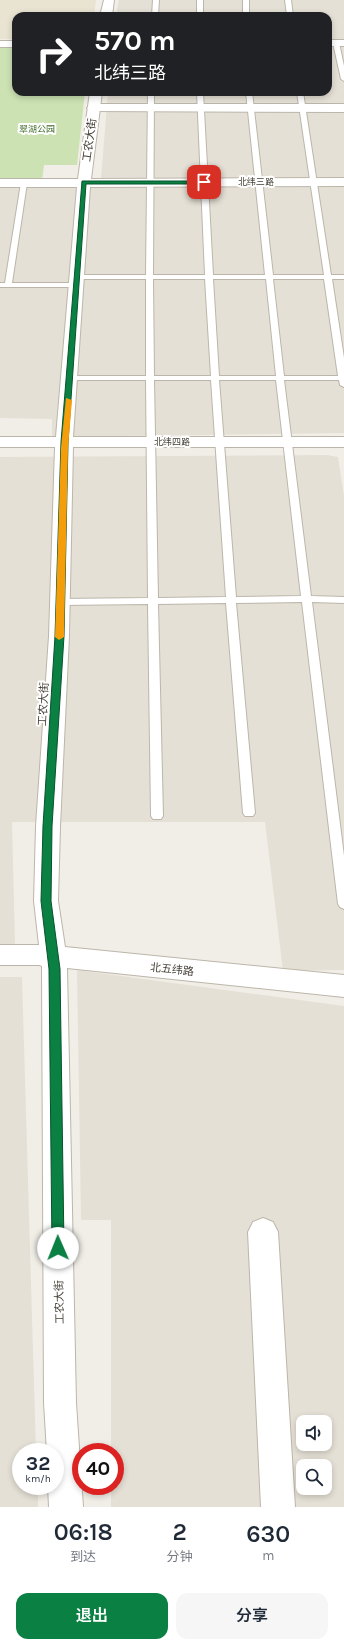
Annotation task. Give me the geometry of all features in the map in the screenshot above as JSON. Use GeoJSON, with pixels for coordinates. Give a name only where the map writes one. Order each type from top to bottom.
{"type":"FeatureCollection","features":[{"type":"Feature","properties":{"kind":"street"},"geometry":{"type":"LineString","coordinates":[[107,12],[109,0]]}},
{"type":"Feature","properties":{"kind":"street"},"geometry":{"type":"LineString","coordinates":[[0,44],[12,44]]}},
{"type":"Feature","properties":{"kind":"street","name":"工农大街"},"geometry":{"type":"LineString","coordinates":[[47,962],[32,900],[33,854],[61,445],[70,378],[84,183],[96,96]]}},
{"type":"Feature","properties":{"kind":"street"},"geometry":{"type":"LineString","coordinates":[[94,108],[344,108]]}},
{"type":"Feature","properties":{"kind":"street","name":"北纬三路"},"geometry":{"type":"LineString","coordinates":[[0,183],[344,182]]}},
{"type":"Feature","properties":{"kind":"street","name":"北纬四路"},"geometry":{"type":"LineString","coordinates":[[0,442],[61,445]]}},
{"type":"Feature","properties":{"kind":"street","name":"北纬四路"},"geometry":{"type":"LineString","coordinates":[[0,448],[150,442],[344,442]]}},
{"type":"Feature","properties":{"kind":"street","name":"工农大街"},"geometry":{"type":"LineString","coordinates":[[61,445],[59,636],[48,826],[46,901],[60,1404],[66,1507]]}},
{"type":"Feature","properties":{"kind":"street","name":"北五纬路"},"geometry":{"type":"LineString","coordinates":[[0,955],[47,962],[344,986]]}},
{"type":"Feature","properties":{"kind":"street","name":"北五纬路"},"geometry":{"type":"LineString","coordinates":[[0,966],[47,962]]}},
{"type":"Feature","properties":{"kind":"street"},"geometry":{"type":"LineString","coordinates":[[263,1232],[278,1507]]}},
{"type":"Feature","properties":{"kind":"lane"},"geometry":{"type":"LineString","coordinates":[[155,12],[156,0]]}},
{"type":"Feature","properties":{"kind":"lane"},"geometry":{"type":"LineString","coordinates":[[200,0],[200,12]]}},
{"type":"Feature","properties":{"kind":"lane"},"geometry":{"type":"LineString","coordinates":[[246,0],[246,12]]}},
{"type":"Feature","properties":{"kind":"lane"},"geometry":{"type":"LineString","coordinates":[[288,0],[290,12]]}},
{"type":"Feature","properties":{"kind":"lane"},"geometry":{"type":"LineString","coordinates":[[336,43],[344,79]]}},
{"type":"Feature","properties":{"kind":"lane"},"geometry":{"type":"LineString","coordinates":[[152,96],[149,182],[150,442],[157,816]]}},
{"type":"Feature","properties":{"kind":"lane"},"geometry":{"type":"LineString","coordinates":[[200,96],[204,182],[230,600],[249,813]]}},
{"type":"Feature","properties":{"kind":"lane"},"geometry":{"type":"LineString","coordinates":[[250,96],[305,599],[344,904]]}},
{"type":"Feature","properties":{"kind":"lane"},"geometry":{"type":"LineString","coordinates":[[70,378],[280,378],[344,380],[312,182],[300,96]]}},
{"type":"Feature","properties":{"kind":"lane"},"geometry":{"type":"LineString","coordinates":[[24,183],[4,285],[149,277],[344,277]]}},
{"type":"Feature","properties":{"kind":"lane"},"geometry":{"type":"LineString","coordinates":[[60,602],[305,599],[344,600]]}},
{"type":"Feature","properties":{"kind":"shaded area"},"geometry":{"type":"Polygon","coordinates":[[[0,0],[96,0],[94,12],[12,12],[12,39],[0,39],[0,0]]]}},
{"type":"Feature","properties":{"kind":"shaded area"},"geometry":{"type":"Polygon","coordinates":[[[119,0],[344,0],[344,433],[52,437],[52,419],[0,418],[0,180],[101,179],[108,96],[332,96],[332,12],[117,12],[119,0]]]}},
{"type":"Feature","properties":{"kind":"shaded area"},"geometry":{"type":"Polygon","coordinates":[[[327,455],[338,457],[344,496],[344,970],[283,971],[265,822],[12,822],[15,946],[0,946],[0,457],[327,455]]]}},
{"type":"Feature","properties":{"kind":"shaded area"},"geometry":{"type":"Polygon","coordinates":[[[77,970],[344,1006],[344,1507],[111,1507],[111,1495],[124,1495],[124,1443],[111,1443],[111,1220],[81,1220],[77,970]]]}},
{"type":"Feature","properties":{"kind":"shaded area"},"geometry":{"type":"Polygon","coordinates":[[[0,977],[22,977],[36,1443],[12,1443],[12,1495],[38,1495],[38,1507],[0,1507],[0,977]]]}},
{"type":"Feature","properties":{"kind":"green space","name":"翠湖公园"},"geometry":{"type":"Polygon","coordinates":[[[0,46],[12,46],[12,96],[85,96],[77,165],[44,165],[42,180],[0,180],[0,46]]]}},
{"type":"Feature","properties":{"kind":"slow traffic"},"geometry":{"type":"LineString","coordinates":[[59,637],[64,448],[68,400]]}},
{"type":"Feature","properties":{"kind":"route"},"geometry":{"type":"LineString","coordinates":[[58,1248],[55,969],[46,901],[48,826],[59,636],[65,442],[78,285],[84,183],[204,182]]}}]}
